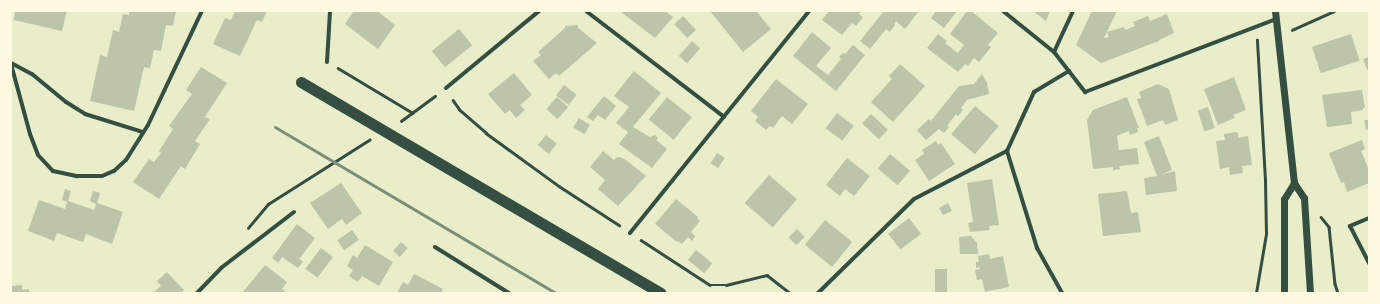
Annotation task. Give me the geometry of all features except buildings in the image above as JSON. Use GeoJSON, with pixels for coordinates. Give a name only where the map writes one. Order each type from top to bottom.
{"type":"FeatureCollection","features":[{"type":"Feature","properties":{"kind":"highway"},"geometry":{"type":"LineString","coordinates":[[301,82],[661,293]]}},
{"type":"Feature","properties":{"kind":"street"},"geometry":{"type":"LineString","coordinates":[[11,64],[30,134],[38,155],[53,171],[77,176],[102,176],[114,171],[126,160],[143,132],[202,11]]}},
{"type":"Feature","properties":{"kind":"street"},"geometry":{"type":"LineString","coordinates":[[327,62],[330,11]]}},
{"type":"Feature","properties":{"kind":"street"},"geometry":{"type":"LineString","coordinates":[[446,88],[539,11]]}},
{"type":"Feature","properties":{"kind":"street"},"geometry":{"type":"LineString","coordinates":[[586,11],[724,117]]}},
{"type":"Feature","properties":{"kind":"street"},"geometry":{"type":"LineString","coordinates":[[630,233],[809,11]]}},
{"type":"Feature","properties":{"kind":"street"},"geometry":{"type":"LineString","coordinates":[[1003,11],[1054,52],[1085,92],[1276,20]]}},
{"type":"Feature","properties":{"kind":"street"},"geometry":{"type":"LineString","coordinates":[[1054,52],[1073,11]]}},
{"type":"Feature","properties":{"kind":"street"},"geometry":{"type":"LineString","coordinates":[[1275,11],[1294,184],[1304,198],[1310,293]]}},
{"type":"Feature","properties":{"kind":"street"},"geometry":{"type":"LineString","coordinates":[[11,64],[32,74],[66,102],[85,114],[143,132]]}},
{"type":"Feature","properties":{"kind":"street"},"geometry":{"type":"LineString","coordinates":[[818,293],[914,199],[1007,151],[1034,92],[1069,71]]}},
{"type":"Feature","properties":{"kind":"street"},"geometry":{"type":"LineString","coordinates":[[1007,151],[1037,248],[1062,293]]}},
{"type":"Feature","properties":{"kind":"street"},"geometry":{"type":"LineString","coordinates":[[1284,293],[1284,199],[1294,184]]}},
{"type":"Feature","properties":{"kind":"street"},"geometry":{"type":"LineString","coordinates":[[197,293],[221,268],[294,212]]}},
{"type":"Feature","properties":{"kind":"street"},"geometry":{"type":"LineString","coordinates":[[1369,218],[1350,226],[1369,263]]}},
{"type":"Feature","properties":{"kind":"street"},"geometry":{"type":"LineString","coordinates":[[436,247],[509,293]]}},
{"type":"Feature","properties":{"kind":"path"},"geometry":{"type":"LineString","coordinates":[[1278,36],[1334,11]]}},
{"type":"Feature","properties":{"kind":"path"},"geometry":{"type":"LineString","coordinates":[[1256,28],[1265,180],[1266,234],[1256,293]]}},
{"type":"Feature","properties":{"kind":"path"},"geometry":{"type":"LineString","coordinates":[[327,62],[413,113]]}},
{"type":"Feature","properties":{"kind":"path"},"geometry":{"type":"LineString","coordinates":[[400,121],[446,88],[460,110],[486,133],[559,186],[710,284],[726,285],[766,275],[790,293]]}},
{"type":"Feature","properties":{"kind":"path"},"geometry":{"type":"LineString","coordinates":[[268,204],[373,138]]}},
{"type":"Feature","properties":{"kind":"path"},"geometry":{"type":"LineString","coordinates":[[1304,198],[1329,227],[1335,284],[1338,293]]}},
{"type":"Feature","properties":{"kind":"railway"},"geometry":{"type":"LineString","coordinates":[[275,127],[556,293]]}}]}
